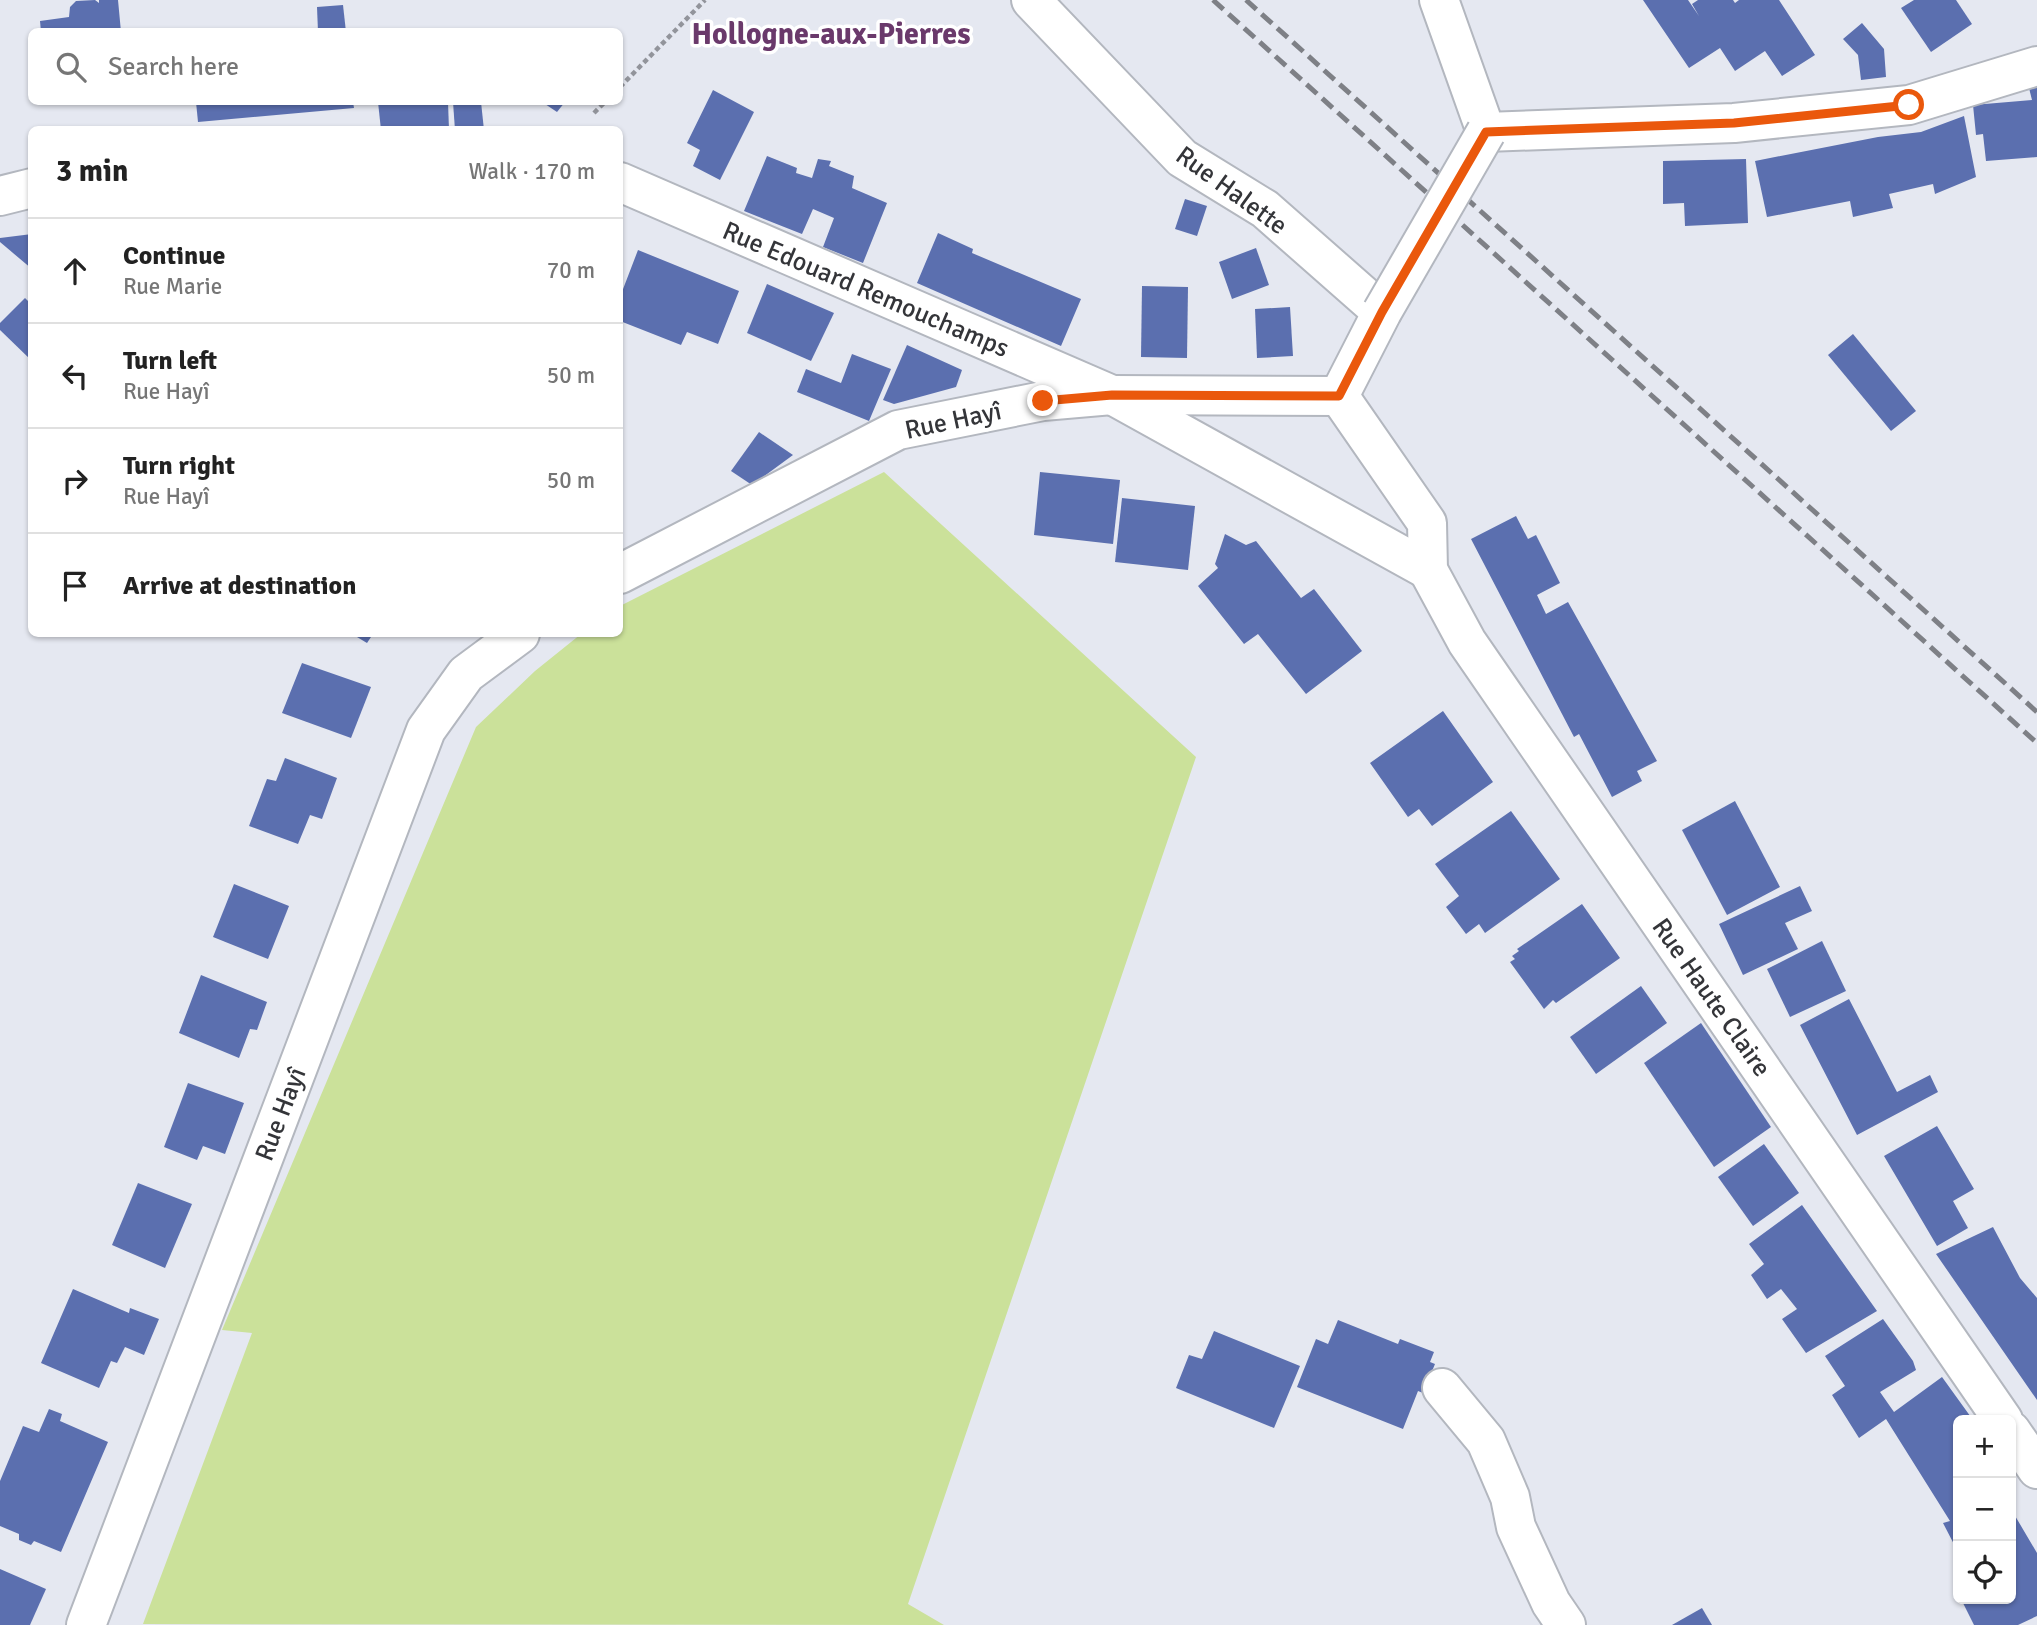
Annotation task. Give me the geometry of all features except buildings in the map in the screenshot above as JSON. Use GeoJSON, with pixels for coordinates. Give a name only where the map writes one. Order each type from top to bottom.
{"type":"FeatureCollection","features":[{"type":"Feature","properties":{"kind":"street","name":"Rue Halette"},"geometry":{"type":"LineString","coordinates":[[1031,0],[1182,158],[1265,209],[1382,312]]}},
{"type":"Feature","properties":{"kind":"street"},"geometry":{"type":"LineString","coordinates":[[1429,570],[1427,523],[1339,396],[1382,312],[1486,132],[1439,0]]}},
{"type":"Feature","properties":{"kind":"street"},"geometry":{"type":"LineString","coordinates":[[1486,132],[1734,123],[1909,105],[2037,66]]}},
{"type":"Feature","properties":{"kind":"street","name":"Rue Edouard Remouchamps"},"geometry":{"type":"LineString","coordinates":[[623,184],[1112,395],[1429,570]]}},
{"type":"Feature","properties":{"kind":"street"},"geometry":{"type":"LineString","coordinates":[[0,196],[28,189]]}},
{"type":"Feature","properties":{"kind":"street","name":"Rue Hayî"},"geometry":{"type":"LineString","coordinates":[[623,571],[898,430],[1043,401],[1112,395],[1339,396]]}},
{"type":"Feature","properties":{"kind":"street","name":"Rue Haute Claire"},"geometry":{"type":"LineString","coordinates":[[1429,570],[1467,642],[2000,1415]]}},
{"type":"Feature","properties":{"kind":"street","name":"Rue Hayî"},"geometry":{"type":"LineString","coordinates":[[86,1625],[426,730],[466,674],[516,637]]}},
{"type":"Feature","properties":{"kind":"street"},"geometry":{"type":"LineString","coordinates":[[1442,1388],[1486,1441],[1510,1497],[1516,1527],[1551,1604],[1566,1625]]}},
{"type":"Feature","properties":{"kind":"street"},"geometry":{"type":"LineString","coordinates":[[2016,1438],[2037,1469]]}},
{"type":"Feature","properties":{"kind":"path"},"geometry":{"type":"LineString","coordinates":[[623,84],[705,0]]}},
{"type":"Feature","properties":{"kind":"path"},"geometry":{"type":"LineString","coordinates":[[594,113],[602,105]]}},
{"type":"Feature","properties":{"kind":"green space"},"geometry":{"type":"Polygon","coordinates":[[[884,472],[1196,757],[908,1604],[944,1625],[143,1624],[252,1333],[222,1330],[476,727],[535,671],[577,637],[623,637],[623,604],[884,472]]]}},
{"type":"Feature","properties":{"kind":"railway"},"geometry":{"type":"LineString","coordinates":[[1213,0],[2037,743]]}},
{"type":"Feature","properties":{"kind":"railway"},"geometry":{"type":"LineString","coordinates":[[1246,0],[2037,712]]}},
{"type":"Feature","properties":{"kind":"district","name":"Hollogne-aux-Pierres"},"geometry":{"type":"Point","coordinates":[831,34]}},
{"type":"Feature","properties":{"kind":"route"},"geometry":{"type":"LineString","coordinates":[[1043,401],[1112,395],[1339,396],[1382,312],[1486,132],[1734,123],[1909,105]]}}]}
